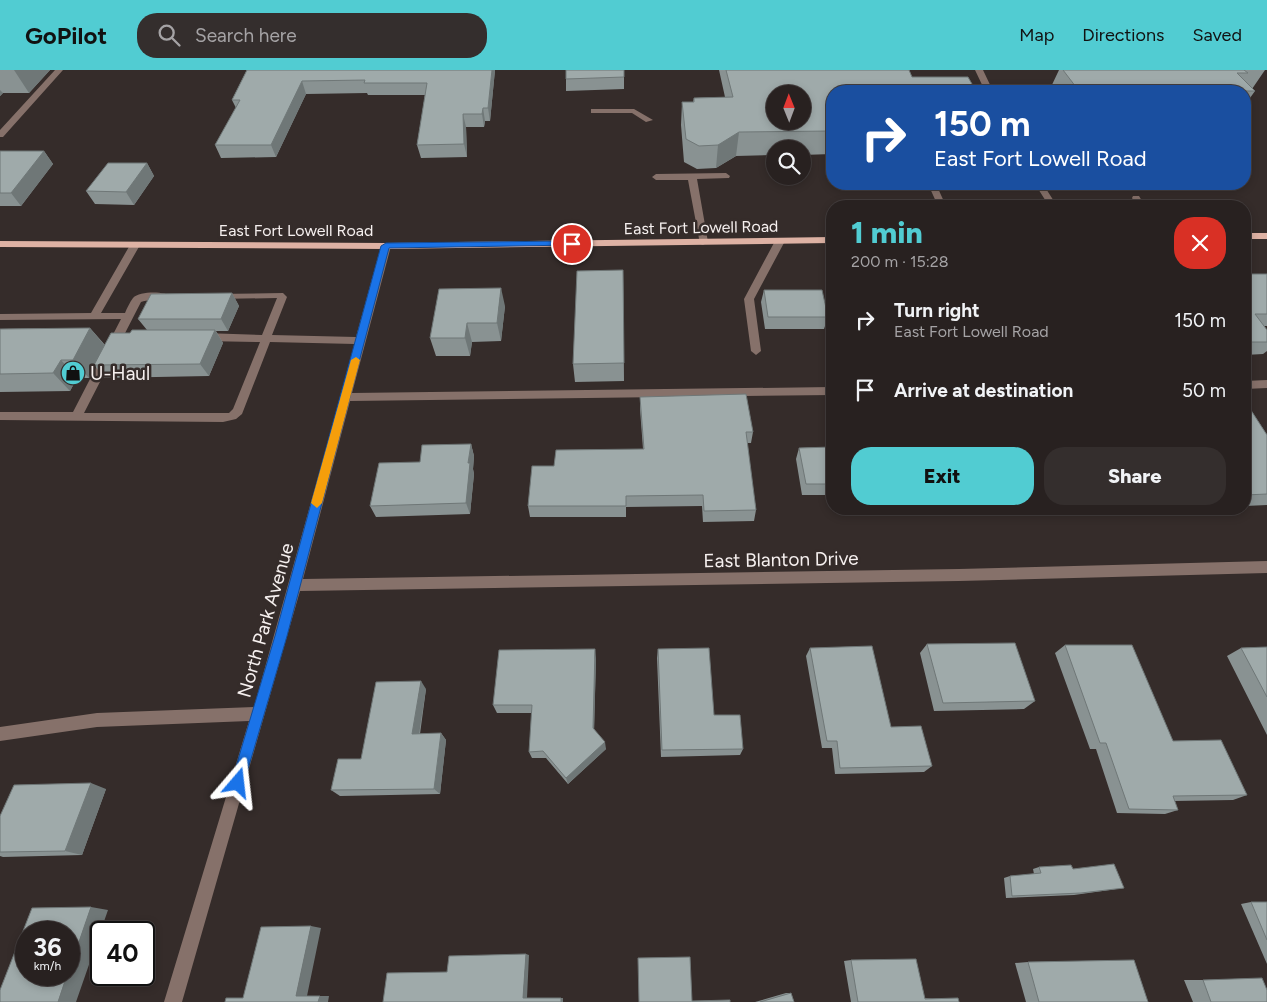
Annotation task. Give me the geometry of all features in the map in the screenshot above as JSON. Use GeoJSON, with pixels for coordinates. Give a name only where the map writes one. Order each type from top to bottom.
{"type":"FeatureCollection","features":[{"type":"Feature","properties":{"kind":"main road"},"geometry":{"type":"LineString","coordinates":[[1251,236],[1267,236]]}},
{"type":"Feature","properties":{"kind":"main road","name":"East Fort Lowell Road"},"geometry":{"type":"LineString","coordinates":[[0,244],[386,246],[826,240]]}},
{"type":"Feature","properties":{"kind":"street"},"geometry":{"type":"LineString","coordinates":[[0,135],[59,70]]}},
{"type":"Feature","properties":{"kind":"street"},"geometry":{"type":"LineString","coordinates":[[979,70],[986,85]]}},
{"type":"Feature","properties":{"kind":"street"},"geometry":{"type":"LineString","coordinates":[[594,111],[634,111],[649,120]]}},
{"type":"Feature","properties":{"kind":"street"},"geometry":{"type":"LineString","coordinates":[[656,177],[726,176]]}},
{"type":"Feature","properties":{"kind":"street"},"geometry":{"type":"LineString","coordinates":[[692,177],[703,242]]}},
{"type":"Feature","properties":{"kind":"street"},"geometry":{"type":"LineString","coordinates":[[756,351],[749,299],[780,241]]}},
{"type":"Feature","properties":{"kind":"street"},"geometry":{"type":"LineString","coordinates":[[94,317],[135,245]]}},
{"type":"Feature","properties":{"kind":"street","name":"North Park Avenue"},"geometry":{"type":"LineString","coordinates":[[173,1002],[295,585],[386,246]]}},
{"type":"Feature","properties":{"kind":"street"},"geometry":{"type":"LineString","coordinates":[[0,416],[77,415],[223,418],[232,416],[238,411],[282,297],[280,295],[202,296]]}},
{"type":"Feature","properties":{"kind":"street"},"geometry":{"type":"LineString","coordinates":[[77,415],[123,337],[128,316],[136,300],[143,297],[182,297]]}},
{"type":"Feature","properties":{"kind":"street"},"geometry":{"type":"LineString","coordinates":[[0,317],[128,316]]}},
{"type":"Feature","properties":{"kind":"street"},"geometry":{"type":"LineString","coordinates":[[188,337],[361,340]]}},
{"type":"Feature","properties":{"kind":"street"},"geometry":{"type":"LineString","coordinates":[[1251,385],[1267,384]]}},
{"type":"Feature","properties":{"kind":"street"},"geometry":{"type":"LineString","coordinates":[[345,398],[826,391]]}},
{"type":"Feature","properties":{"kind":"street","name":"East Blanton Drive"},"geometry":{"type":"LineString","coordinates":[[295,585],[960,575],[1267,567]]}},
{"type":"Feature","properties":{"kind":"street"},"geometry":{"type":"LineString","coordinates":[[0,734],[97,720],[258,714]]}},
{"type":"Feature","properties":{"kind":"building"},"geometry":{"type":"Polygon","coordinates":[[[247,70],[492,70],[488,108],[483,108],[482,114],[463,114],[464,144],[417,145],[427,83],[364,83],[365,80],[302,81],[271,145],[215,145],[240,100],[232,100],[247,70]]]}},
{"type":"Feature","properties":{"kind":"building"},"geometry":{"type":"Polygon","coordinates":[[[566,70],[624,70],[624,77],[566,79],[566,70]]]}},
{"type":"Feature","properties":{"kind":"building"},"geometry":{"type":"Polygon","coordinates":[[[726,70],[909,70],[912,77],[968,77],[973,85],[826,85],[826,131],[739,132],[718,145],[699,146],[686,139],[682,102],[694,102],[694,98],[733,97],[726,70]]]}},
{"type":"Feature","properties":{"kind":"building"},"geometry":{"type":"Polygon","coordinates":[[[1063,70],[1244,70],[1248,73],[1237,73],[1249,85],[1074,85],[1063,70]]]}},
{"type":"Feature","properties":{"kind":"building"},"geometry":{"type":"Polygon","coordinates":[[[0,151],[44,151],[11,193],[0,193],[0,151]]]}},
{"type":"Feature","properties":{"kind":"building"},"geometry":{"type":"Polygon","coordinates":[[[108,163],[147,163],[126,192],[86,191],[108,163]]]}},
{"type":"Feature","properties":{"kind":"building"},"geometry":{"type":"Polygon","coordinates":[[[623,270],[624,363],[573,364],[577,271],[623,270]]]}},
{"type":"Feature","properties":{"kind":"building"},"geometry":{"type":"Polygon","coordinates":[[[1251,274],[1267,274],[1267,314],[1255,314],[1267,330],[1267,342],[1251,342],[1251,274]]]}},
{"type":"Feature","properties":{"kind":"building"},"geometry":{"type":"Polygon","coordinates":[[[501,288],[497,323],[467,323],[465,338],[430,338],[439,289],[501,288]]]}},
{"type":"Feature","properties":{"kind":"building"},"geometry":{"type":"Polygon","coordinates":[[[764,290],[822,290],[826,317],[768,317],[764,290]]]}},
{"type":"Feature","properties":{"kind":"building"},"geometry":{"type":"Polygon","coordinates":[[[232,293],[221,319],[138,319],[151,294],[232,293]]]}},
{"type":"Feature","properties":{"kind":"building"},"geometry":{"type":"Polygon","coordinates":[[[90,328],[73,360],[61,360],[53,373],[0,374],[0,329],[90,328]]]}},
{"type":"Feature","properties":{"kind":"building"},"geometry":{"type":"Polygon","coordinates":[[[132,330],[215,330],[200,364],[94,365],[111,333],[130,333],[132,330]]]}},
{"type":"Feature","properties":{"kind":"building"},"geometry":{"type":"Polygon","coordinates":[[[746,394],[753,432],[746,432],[756,510],[704,511],[703,495],[626,496],[626,506],[528,506],[532,466],[554,466],[556,450],[644,449],[640,397],[746,394]]]}},
{"type":"Feature","properties":{"kind":"building"},"geometry":{"type":"Polygon","coordinates":[[[1251,410],[1267,435],[1267,494],[1251,495],[1251,410]]]}},
{"type":"Feature","properties":{"kind":"building"},"geometry":{"type":"Polygon","coordinates":[[[471,444],[466,503],[370,506],[379,463],[420,462],[422,445],[471,444]]]}},
{"type":"Feature","properties":{"kind":"building"},"geometry":{"type":"Polygon","coordinates":[[[826,447],[826,484],[806,484],[799,448],[826,447]]]}},
{"type":"Feature","properties":{"kind":"building"},"geometry":{"type":"Polygon","coordinates":[[[1015,643],[1035,701],[943,703],[927,644],[1015,643]]]}},
{"type":"Feature","properties":{"kind":"building"},"geometry":{"type":"Polygon","coordinates":[[[1065,645],[1132,645],[1173,741],[1221,740],[1247,795],[1173,796],[1178,810],[1129,809],[1106,743],[1100,743],[1065,645]]]}},
{"type":"Feature","properties":{"kind":"building"},"geometry":{"type":"Polygon","coordinates":[[[872,646],[891,727],[921,726],[932,766],[840,768],[837,741],[827,741],[810,648],[872,646]]]}},
{"type":"Feature","properties":{"kind":"building"},"geometry":{"type":"Polygon","coordinates":[[[1267,647],[1267,697],[1241,648],[1267,647]]]}},
{"type":"Feature","properties":{"kind":"building"},"geometry":{"type":"Polygon","coordinates":[[[709,648],[714,715],[740,715],[743,749],[662,750],[658,649],[709,648]]]}},
{"type":"Feature","properties":{"kind":"building"},"geometry":{"type":"Polygon","coordinates":[[[595,649],[593,728],[605,742],[566,778],[543,751],[529,752],[532,705],[493,705],[499,650],[595,649]]]}},
{"type":"Feature","properties":{"kind":"building"},"geometry":{"type":"Polygon","coordinates":[[[421,681],[412,734],[441,733],[434,789],[331,790],[338,759],[361,759],[376,682],[421,681]]]}},
{"type":"Feature","properties":{"kind":"building"},"geometry":{"type":"Polygon","coordinates":[[[91,783],[65,851],[0,852],[0,816],[14,785],[91,783]]]}},
{"type":"Feature","properties":{"kind":"building"},"geometry":{"type":"Polygon","coordinates":[[[1114,864],[1124,888],[1081,893],[1012,896],[1010,876],[1041,873],[1039,867],[1071,865],[1073,869],[1114,864]]]}},
{"type":"Feature","properties":{"kind":"building"},"geometry":{"type":"Polygon","coordinates":[[[1251,902],[1267,902],[1267,940],[1251,902]]]}},
{"type":"Feature","properties":{"kind":"building"},"geometry":{"type":"Polygon","coordinates":[[[91,907],[80,939],[80,921],[27,921],[32,908],[91,907]]]}},
{"type":"Feature","properties":{"kind":"building"},"geometry":{"type":"Polygon","coordinates":[[[311,926],[296,996],[320,996],[318,1002],[225,1002],[226,998],[243,998],[261,927],[311,926]]]}},
{"type":"Feature","properties":{"kind":"building"},"geometry":{"type":"Polygon","coordinates":[[[15,952],[15,986],[63,986],[58,1002],[0,1002],[0,990],[15,952]]]}},
{"type":"Feature","properties":{"kind":"building"},"geometry":{"type":"Polygon","coordinates":[[[526,954],[523,998],[561,998],[561,1002],[383,1002],[387,973],[447,972],[449,956],[526,954]]]}},
{"type":"Feature","properties":{"kind":"building"},"geometry":{"type":"Polygon","coordinates":[[[690,957],[692,1001],[730,1000],[730,1002],[639,1002],[638,958],[690,957]]]}},
{"type":"Feature","properties":{"kind":"building"},"geometry":{"type":"Polygon","coordinates":[[[916,959],[925,999],[958,998],[959,1002],[858,1002],[851,960],[916,959]]]}},
{"type":"Feature","properties":{"kind":"building"},"geometry":{"type":"Polygon","coordinates":[[[1134,960],[1148,1002],[1039,1002],[1028,962],[1134,960]]]}},
{"type":"Feature","properties":{"kind":"building"},"geometry":{"type":"Polygon","coordinates":[[[1262,978],[1267,990],[1267,1002],[1211,1002],[1203,980],[1262,978]]]}},
{"type":"Feature","properties":{"kind":"building"},"geometry":{"type":"Polygon","coordinates":[[[791,993],[794,1002],[760,1002],[791,993]]]}},
{"type":"Feature","properties":{"kind":"slow traffic"},"geometry":{"type":"LineString","coordinates":[[317,503],[356,360]]}},
{"type":"Feature","properties":{"kind":"place","name":"U-Haul"},"geometry":{"type":"Point","coordinates":[73,373]}},
{"type":"Feature","properties":{"kind":"route"},"geometry":{"type":"LineString","coordinates":[[238,783],[281,636],[386,246],[572,244]]}}]}
